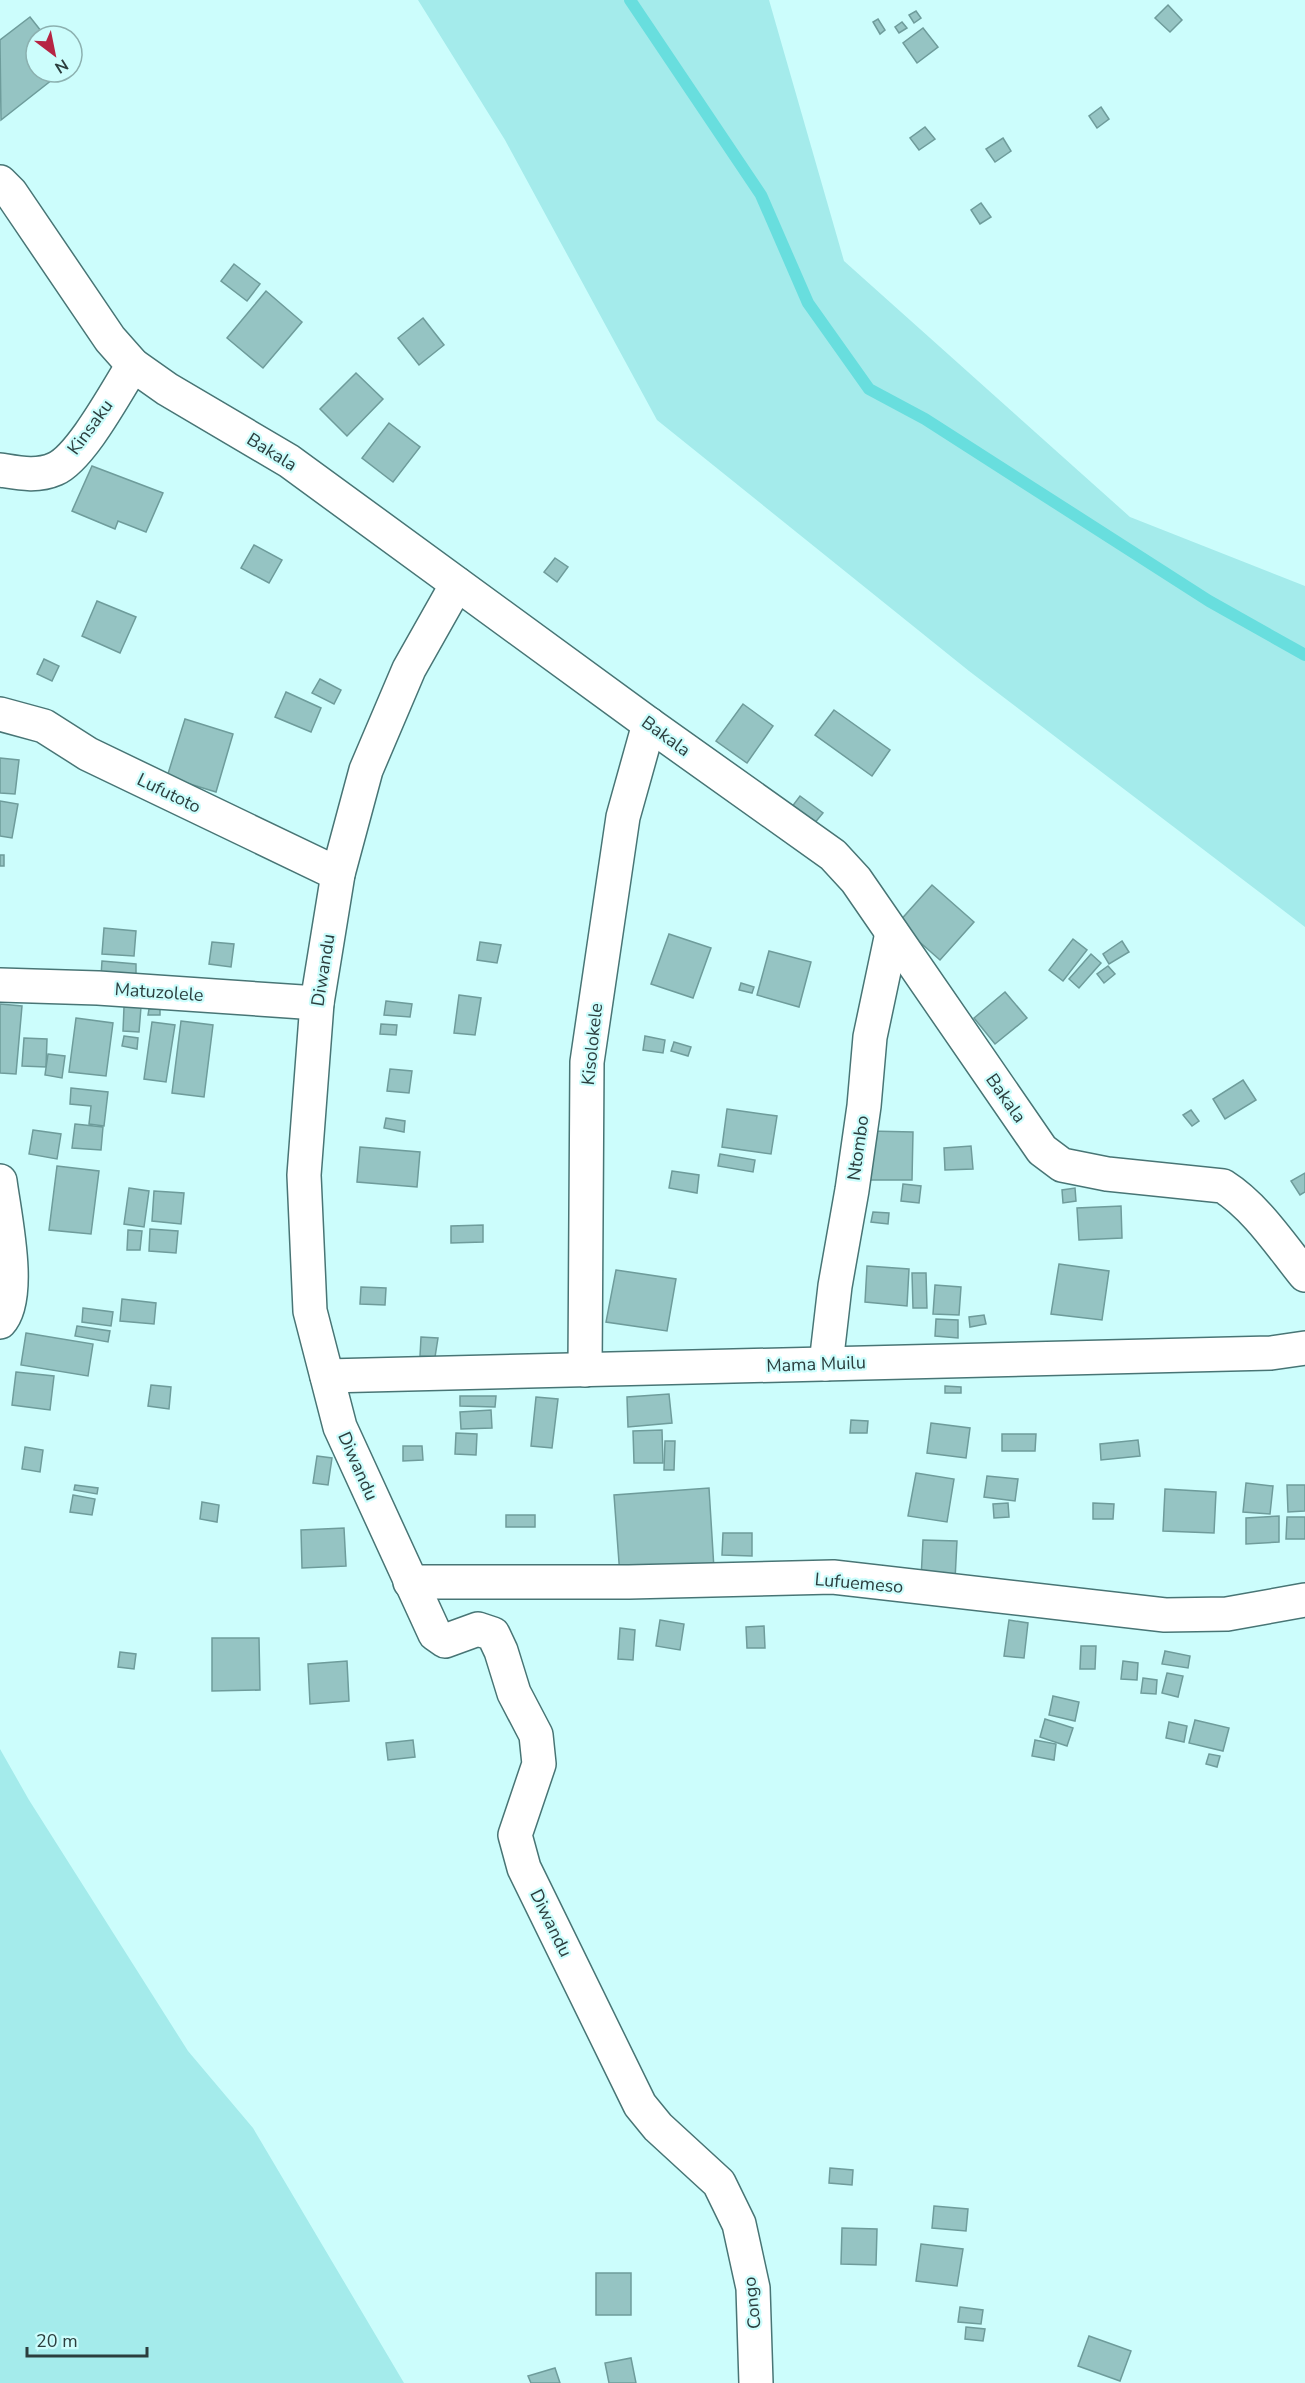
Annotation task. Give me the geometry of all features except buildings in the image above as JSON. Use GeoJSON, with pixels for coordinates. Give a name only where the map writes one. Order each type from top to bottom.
{"type":"FeatureCollection","features":[{"type":"Feature","properties":{"kind":"street","name":"Bakala"},"geometry":{"type":"LineString","coordinates":[[0,182],[12,193],[110,339],[133,365],[167,389],[289,461],[649,724],[833,855],[856,880],[1042,1150],[1062,1165],[1107,1174],[1223,1186],[1238,1196],[1255,1213],[1305,1275]]}},
{"type":"Feature","properties":{"kind":"street","name":"Kinsaku"},"geometry":{"type":"LineString","coordinates":[[0,470],[29,475],[57,469],[77,451],[133,365]]}},
{"type":"Feature","properties":{"kind":"street","name":"Diwandu"},"geometry":{"type":"LineString","coordinates":[[457,584],[409,669],[366,770],[338,874],[317,1003],[304,1175],[310,1311],[340,1427],[435,1634],[445,1641],[478,1629],[493,1634],[514,1693],[537,1735],[539,1764],[515,1835],[524,1868],[640,2105],[658,2127],[719,2183],[739,2224]]}},
{"type":"Feature","properties":{"kind":"street","name":"Lufutoto"},"geometry":{"type":"LineString","coordinates":[[0,714],[44,726],[88,754],[338,874]]}},
{"type":"Feature","properties":{"kind":"street","name":"Kisolokele"},"geometry":{"type":"LineString","coordinates":[[585,1370],[587,1062],[623,817],[649,724]]}},
{"type":"Feature","properties":{"kind":"street","name":"Ntombo"},"geometry":{"type":"LineString","coordinates":[[826,1364],[864,1106],[870,1037],[892,933]]}},
{"type":"Feature","properties":{"kind":"street","name":"Matuzolele"},"geometry":{"type":"LineString","coordinates":[[0,985],[98,988],[317,1003]]}},
{"type":"Feature","properties":{"kind":"street"},"geometry":{"type":"LineString","coordinates":[[0,1181],[12,1276],[12,1295],[4,1318],[0,1322]]}},
{"type":"Feature","properties":{"kind":"street","name":"Mama Muilu"},"geometry":{"type":"LineString","coordinates":[[327,1376],[1271,1353],[1305,1348]]}},
{"type":"Feature","properties":{"kind":"street","name":"Lufuemeso"},"geometry":{"type":"LineString","coordinates":[[410,1582],[629,1582],[833,1577],[1165,1615],[1227,1614],[1305,1600]]}},
{"type":"Feature","properties":{"kind":"street","name":"Congo"},"geometry":{"type":"LineString","coordinates":[[739,2224],[753,2288],[756,2383]]}},
{"type":"Feature","properties":{"kind":"shaded area"},"geometry":{"type":"Polygon","coordinates":[[[418,0],[769,0],[844,261],[1130,517],[1305,586],[1305,927],[969,671],[657,420],[505,140],[418,0]]]}},
{"type":"Feature","properties":{"kind":"shaded area"},"geometry":{"type":"Polygon","coordinates":[[[0,1749],[29,1800],[188,2051],[253,2128],[404,2383],[0,2383],[0,1749]]]}},
{"type":"Feature","properties":{"kind":"waterway"},"geometry":{"type":"LineString","coordinates":[[630,0],[761,195],[808,303],[869,389],[925,419],[1209,601],[1305,655]]}}]}
